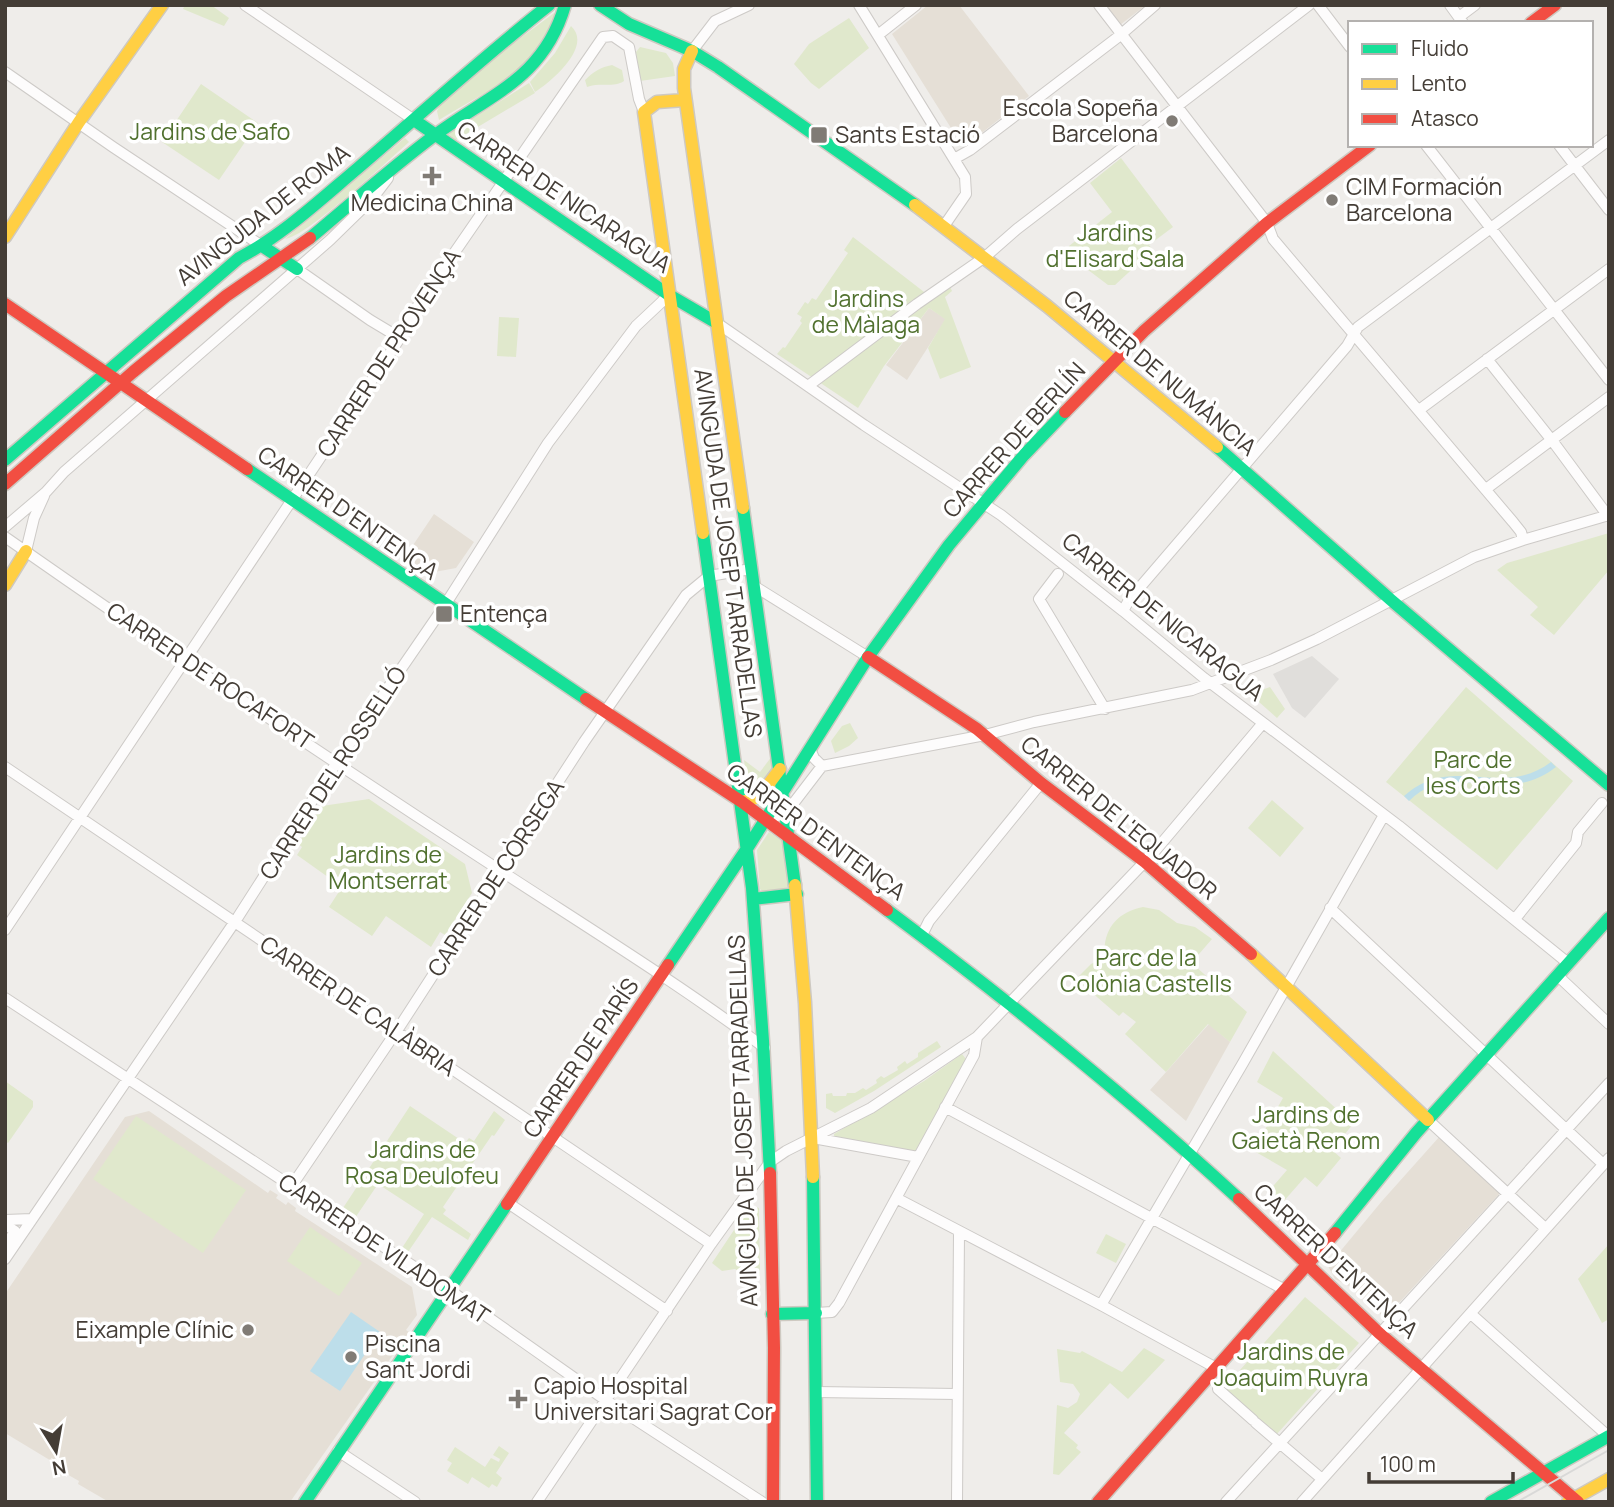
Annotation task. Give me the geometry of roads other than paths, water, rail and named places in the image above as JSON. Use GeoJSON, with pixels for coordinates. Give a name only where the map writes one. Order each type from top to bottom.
{"type":"FeatureCollection","features":[{"type":"Feature","properties":{"kind":"main road"},"geometry":{"type":"LineString","coordinates":[[5,237],[79,122],[162,5]]}},
{"type":"Feature","properties":{"kind":"main road","name":"AVINGUDA DE ROMA"},"geometry":{"type":"LineString","coordinates":[[5,460],[239,258],[262,246],[414,120],[489,51],[549,5]]}},
{"type":"Feature","properties":{"kind":"main road","name":"AVINGUDA DE ROMA"},"geometry":{"type":"LineString","coordinates":[[5,484],[226,296],[307,240],[435,135],[504,90],[533,66],[559,26],[565,5]]}},
{"type":"Feature","properties":{"kind":"main road","name":"CARRER DE NUMÀNCIA"},"geometry":{"type":"LineString","coordinates":[[600,5],[629,24],[692,51],[985,257],[1243,468],[1391,600],[1609,785]]}},
{"type":"Feature","properties":{"kind":"main road"},"geometry":{"type":"LineString","coordinates":[[1534,21],[1555,5]]}},
{"type":"Feature","properties":{"kind":"main road","name":"AVINGUDA DE JOSEP TARRADELLAS"},"geometry":{"type":"LineString","coordinates":[[692,51],[682,77],[797,894],[813,1138],[817,1502]]}},
{"type":"Feature","properties":{"kind":"main road"},"geometry":{"type":"LineString","coordinates":[[644,111],[652,103],[668,99],[685,100]]}},
{"type":"Feature","properties":{"kind":"main road","name":"AVINGUDA DE JOSEP TARRADELLAS"},"geometry":{"type":"LineString","coordinates":[[644,111],[742,803],[753,899],[765,1048],[770,1162],[774,1502]]}},
{"type":"Feature","properties":{"kind":"main road","name":"CARRER DE NICARAGUA"},"geometry":{"type":"LineString","coordinates":[[414,120],[503,183],[630,265],[669,295],[717,323]]}},
{"type":"Feature","properties":{"kind":"main road","name":"CARRER DE BERLÍN"},"geometry":{"type":"LineString","coordinates":[[783,793],[868,657],[943,552],[1047,430],[1188,290],[1267,223],[1367,147]]}},
{"type":"Feature","properties":{"kind":"main road"},"geometry":{"type":"LineString","coordinates":[[262,246],[297,269]]}},
{"type":"Feature","properties":{"kind":"main road","name":"CARRER D'ENTENÇA"},"geometry":{"type":"LineString","coordinates":[[5,304],[445,606],[742,803],[922,935],[1011,1003],[1191,1154],[1379,1333],[1574,1501]]}},
{"type":"Feature","properties":{"kind":"main road"},"geometry":{"type":"LineString","coordinates":[[5,585],[26,551]]}},
{"type":"Feature","properties":{"kind":"main road","name":"CARRER DE L'EQUADOR"},"geometry":{"type":"LineString","coordinates":[[868,657],[985,735],[1041,783],[1144,862],[1285,986],[1428,1120]]}},
{"type":"Feature","properties":{"kind":"main road"},"geometry":{"type":"LineString","coordinates":[[742,803],[759,797],[780,769]]}},
{"type":"Feature","properties":{"kind":"main road"},"geometry":{"type":"LineString","coordinates":[[748,847],[783,793]]}},
{"type":"Feature","properties":{"kind":"main road","name":"CARRER DE PARÍS"},"geometry":{"type":"LineString","coordinates":[[305,1502],[748,847]]}},
{"type":"Feature","properties":{"kind":"main road"},"geometry":{"type":"LineString","coordinates":[[794,871],[805,857],[813,853]]}},
{"type":"Feature","properties":{"kind":"main road"},"geometry":{"type":"LineString","coordinates":[[753,899],[797,894]]}},
{"type":"Feature","properties":{"kind":"main road"},"geometry":{"type":"LineString","coordinates":[[1098,1502],[1308,1265],[1428,1120],[1609,918]]}},
{"type":"Feature","properties":{"kind":"main road"},"geometry":{"type":"LineString","coordinates":[[772,1314],[816,1313]]}},
{"type":"Feature","properties":{"kind":"main road"},"geometry":{"type":"LineString","coordinates":[[1491,1502],[1608,1436]]}},
{"type":"Feature","properties":{"kind":"main road"},"geometry":{"type":"LineString","coordinates":[[1574,1501],[1609,1479]]}},
{"type":"Feature","properties":{"kind":"street"},"geometry":{"type":"LineString","coordinates":[[245,5],[414,120]]}},
{"type":"Feature","properties":{"kind":"street"},"geometry":{"type":"LineString","coordinates":[[692,51],[715,21],[748,5]]}},
{"type":"Feature","properties":{"kind":"street"},"geometry":{"type":"LineString","coordinates":[[859,5],[965,177],[967,187],[962,201],[944,226]]}},
{"type":"Feature","properties":{"kind":"street"},"geometry":{"type":"LineString","coordinates":[[878,35],[916,5]]}},
{"type":"Feature","properties":{"kind":"street"},"geometry":{"type":"LineString","coordinates":[[1099,5],[1267,223],[1273,239],[1486,489],[1513,522],[1523,540]]}},
{"type":"Feature","properties":{"kind":"street"},"geometry":{"type":"LineString","coordinates":[[954,159],[970,150],[1122,34],[1155,5]]}},
{"type":"Feature","properties":{"kind":"street"},"geometry":{"type":"LineString","coordinates":[[808,386],[985,257],[1017,229],[1309,5]]}},
{"type":"Feature","properties":{"kind":"street"},"geometry":{"type":"LineString","coordinates":[[1318,5],[1348,44]]}},
{"type":"Feature","properties":{"kind":"street"},"geometry":{"type":"LineString","coordinates":[[1450,5],[1461,20],[1475,5]]}},
{"type":"Feature","properties":{"kind":"street","name":"CARRER DE PROVENÇA"},"geometry":{"type":"LineString","coordinates":[[5,930],[400,338],[417,307],[603,37],[610,35],[619,39]]}},
{"type":"Feature","properties":{"kind":"street","name":"AVINGUDA DE JOSEP TARRADELLAS"},"geometry":{"type":"LineString","coordinates":[[619,39],[629,47],[639,99],[644,111]]}},
{"type":"Feature","properties":{"kind":"street"},"geometry":{"type":"LineString","coordinates":[[5,72],[262,246]]}},
{"type":"Feature","properties":{"kind":"street"},"geometry":{"type":"LineString","coordinates":[[1123,611],[1129,600],[1347,346],[1358,327],[1609,140]]}},
{"type":"Feature","properties":{"kind":"street"},"geometry":{"type":"LineString","coordinates":[[1428,147],[1609,380]]}},
{"type":"Feature","properties":{"kind":"street"},"geometry":{"type":"LineString","coordinates":[[1561,147],[1609,210]]}},
{"type":"Feature","properties":{"kind":"street","name":"AVINGUDA DE ROMA"},"geometry":{"type":"LineString","coordinates":[[5,527],[346,225],[372,199],[394,170]]}},
{"type":"Feature","properties":{"kind":"street"},"geometry":{"type":"LineString","coordinates":[[297,269],[400,338]]}},
{"type":"Feature","properties":{"kind":"street"},"geometry":{"type":"LineString","coordinates":[[1419,410],[1609,269]]}},
{"type":"Feature","properties":{"kind":"street","name":"CARRER DEL ROSSELLÓ"},"geometry":{"type":"LineString","coordinates":[[5,1259],[31,1215],[129,1079],[337,762],[445,606],[548,443],[636,326],[669,295]]}},
{"type":"Feature","properties":{"kind":"street","name":"CARRER DE NICARAGUA"},"geometry":{"type":"LineString","coordinates":[[717,323],[983,502],[1211,683],[1384,815],[1568,963]]}},
{"type":"Feature","properties":{"kind":"street"},"geometry":{"type":"LineString","coordinates":[[766,820],[786,813],[822,766],[985,735],[1034,722],[1192,690],[1296,649],[1463,562],[1523,540],[1608,516],[1487,359]]}},
{"type":"Feature","properties":{"kind":"street"},"geometry":{"type":"LineString","coordinates":[[1486,489],[1609,397]]}},
{"type":"Feature","properties":{"kind":"street"},"geometry":{"type":"LineString","coordinates":[[26,551],[34,518],[46,492]]}},
{"type":"Feature","properties":{"kind":"street","name":"CARRER DE ROCAFORT"},"geometry":{"type":"LineString","coordinates":[[5,537],[500,871],[662,975],[765,1048]]}},
{"type":"Feature","properties":{"kind":"street"},"geometry":{"type":"LineString","coordinates":[[709,576],[751,569]]}},
{"type":"Feature","properties":{"kind":"street"},"geometry":{"type":"LineString","coordinates":[[1058,574],[1038,599],[1105,709]]}},
{"type":"Feature","properties":{"kind":"street","name":"CARRER DE CÒRSEGA"},"geometry":{"type":"LineString","coordinates":[[291,1187],[396,1032],[604,711],[686,595],[709,576]]}},
{"type":"Feature","properties":{"kind":"street","name":"CARRER DE L'EQUADOR"},"geometry":{"type":"LineString","coordinates":[[754,586],[868,657]]}},
{"type":"Feature","properties":{"kind":"street"},"geometry":{"type":"LineString","coordinates":[[537,1502],[711,1244],[770,1162],[871,1108],[977,1037],[1144,862],[1263,723]]}},
{"type":"Feature","properties":{"kind":"street"},"geometry":{"type":"LineString","coordinates":[[810,749],[822,766]]}},
{"type":"Feature","properties":{"kind":"street","name":"CARRER DE CALÀBRIA"},"geometry":{"type":"LineString","coordinates":[[5,768],[711,1244]]}},
{"type":"Feature","properties":{"kind":"street"},"geometry":{"type":"LineString","coordinates":[[922,935],[932,918],[1041,783]]}},
{"type":"Feature","properties":{"kind":"street"},"geometry":{"type":"LineString","coordinates":[[1515,919],[1576,843],[1578,832],[1602,803]]}},
{"type":"Feature","properties":{"kind":"street"},"geometry":{"type":"LineString","coordinates":[[1101,1305],[1151,1216],[1191,1154],[1384,815]]}},
{"type":"Feature","properties":{"kind":"street"},"geometry":{"type":"LineString","coordinates":[[1302,1502],[1606,1161],[1566,1130],[1330,908]]}},
{"type":"Feature","properties":{"kind":"street"},"geometry":{"type":"LineString","coordinates":[[1557,975],[1609,1024]]}},
{"type":"Feature","properties":{"kind":"street","name":"CARRER DE VILADOMAT"},"geometry":{"type":"LineString","coordinates":[[5,998],[448,1289],[607,1401],[762,1502]]}},
{"type":"Feature","properties":{"kind":"street"},"geometry":{"type":"LineString","coordinates":[[816,1313],[827,1314],[835,1310],[974,1055],[977,1037]]}},
{"type":"Feature","properties":{"kind":"street"},"geometry":{"type":"LineString","coordinates":[[1226,1502],[1609,1083]]}},
{"type":"Feature","properties":{"kind":"street"},"geometry":{"type":"LineString","coordinates":[[945,1107],[1285,1290]]}},
{"type":"Feature","properties":{"kind":"street"},"geometry":{"type":"LineString","coordinates":[[1428,1120],[1545,1228]]}},
{"type":"Feature","properties":{"kind":"street"},"geometry":{"type":"LineString","coordinates":[[813,1138],[918,1157]]}},
{"type":"Feature","properties":{"kind":"street"},"geometry":{"type":"LineString","coordinates":[[896,1198],[1218,1369]]}},
{"type":"Feature","properties":{"kind":"street"},"geometry":{"type":"LineString","coordinates":[[508,1203],[667,1311]]}},
{"type":"Feature","properties":{"kind":"street"},"geometry":{"type":"LineString","coordinates":[[5,1223],[31,1215]]}},
{"type":"Feature","properties":{"kind":"street"},"geometry":{"type":"LineString","coordinates":[[5,1247],[15,1231],[31,1215]]}},
{"type":"Feature","properties":{"kind":"street"},"geometry":{"type":"LineString","coordinates":[[5,1223],[15,1231]]}},
{"type":"Feature","properties":{"kind":"street"},"geometry":{"type":"LineString","coordinates":[[957,1502],[959,1232]]}},
{"type":"Feature","properties":{"kind":"street"},"geometry":{"type":"LineString","coordinates":[[1471,1314],[1608,1436]]}},
{"type":"Feature","properties":{"kind":"street"},"geometry":{"type":"LineString","coordinates":[[1218,1389],[1322,1479]]}},
{"type":"Feature","properties":{"kind":"street"},"geometry":{"type":"LineString","coordinates":[[816,1392],[957,1394]]}},
{"type":"Feature","properties":{"kind":"street"},"geometry":{"type":"LineString","coordinates":[[338,1451],[415,1502]]}},
{"type":"Feature","properties":{"kind":"water"},"geometry":{"type":"Polygon","coordinates":[[[1551,762],[1556,767],[1536,779],[1516,784],[1443,783],[1426,789],[1409,801],[1404,796],[1422,783],[1441,777],[1514,777],[1532,773],[1551,762]]]}},
{"type":"Feature","properties":{"kind":"water"},"geometry":{"type":"Polygon","coordinates":[[[351,1312],[380,1332],[340,1391],[310,1371],[351,1312]]]}},
{"type":"Feature","properties":{"kind":"tram line"},"geometry":{"type":"LineString","coordinates":[[1517,1502],[1609,1450]]}},
{"type":"Feature","properties":{"kind":"place","name":"Escola Sopeña Barcelona"},"geometry":{"type":"Point","coordinates":[1172,121]}},
{"type":"Feature","properties":{"kind":"place","name":"Sants Estació"},"geometry":{"type":"Point","coordinates":[819,135]}},
{"type":"Feature","properties":{"kind":"place","name":"Medicina China"},"geometry":{"type":"Point","coordinates":[432,176]}},
{"type":"Feature","properties":{"kind":"place","name":"CIM Formación Barcelona"},"geometry":{"type":"Point","coordinates":[1332,200]}},
{"type":"Feature","properties":{"kind":"place","name":"Entença"},"geometry":{"type":"Point","coordinates":[444,614]}},
{"type":"Feature","properties":{"kind":"place","name":"Eixample Clínic"},"geometry":{"type":"Point","coordinates":[248,1330]}},
{"type":"Feature","properties":{"kind":"place","name":"Piscina Sant Jordi"},"geometry":{"type":"Point","coordinates":[351,1357]}},
{"type":"Feature","properties":{"kind":"place","name":"Capio Hospital Universitari Sagrat Cor"},"geometry":{"type":"Point","coordinates":[518,1399]}},
{"type":"Feature","properties":{"kind":"park label","name":"Jardins de Safo"},"geometry":{"type":"Point","coordinates":[210,132]}},
{"type":"Feature","properties":{"kind":"park label","name":"Jardins d'Elisard Sala"},"geometry":{"type":"Point","coordinates":[1115,246]}},
{"type":"Feature","properties":{"kind":"park label","name":"Jardins de Màlaga"},"geometry":{"type":"Point","coordinates":[866,312]}},
{"type":"Feature","properties":{"kind":"park label","name":"Parc de les Corts"},"geometry":{"type":"Point","coordinates":[1473,773]}},
{"type":"Feature","properties":{"kind":"park label","name":"Jardins de Montserrat"},"geometry":{"type":"Point","coordinates":[388,868]}},
{"type":"Feature","properties":{"kind":"park label","name":"Parc de la Colònia Castells"},"geometry":{"type":"Point","coordinates":[1146,971]}},
{"type":"Feature","properties":{"kind":"park label","name":"Jardins de Gaietà Renom"},"geometry":{"type":"Point","coordinates":[1306,1128]}},
{"type":"Feature","properties":{"kind":"park label","name":"Jardins de Rosa Deulofeu"},"geometry":{"type":"Point","coordinates":[422,1163]}},
{"type":"Feature","properties":{"kind":"park label","name":"Jardins de Joaquim Ruyra"},"geometry":{"type":"Point","coordinates":[1291,1365]}}]}
